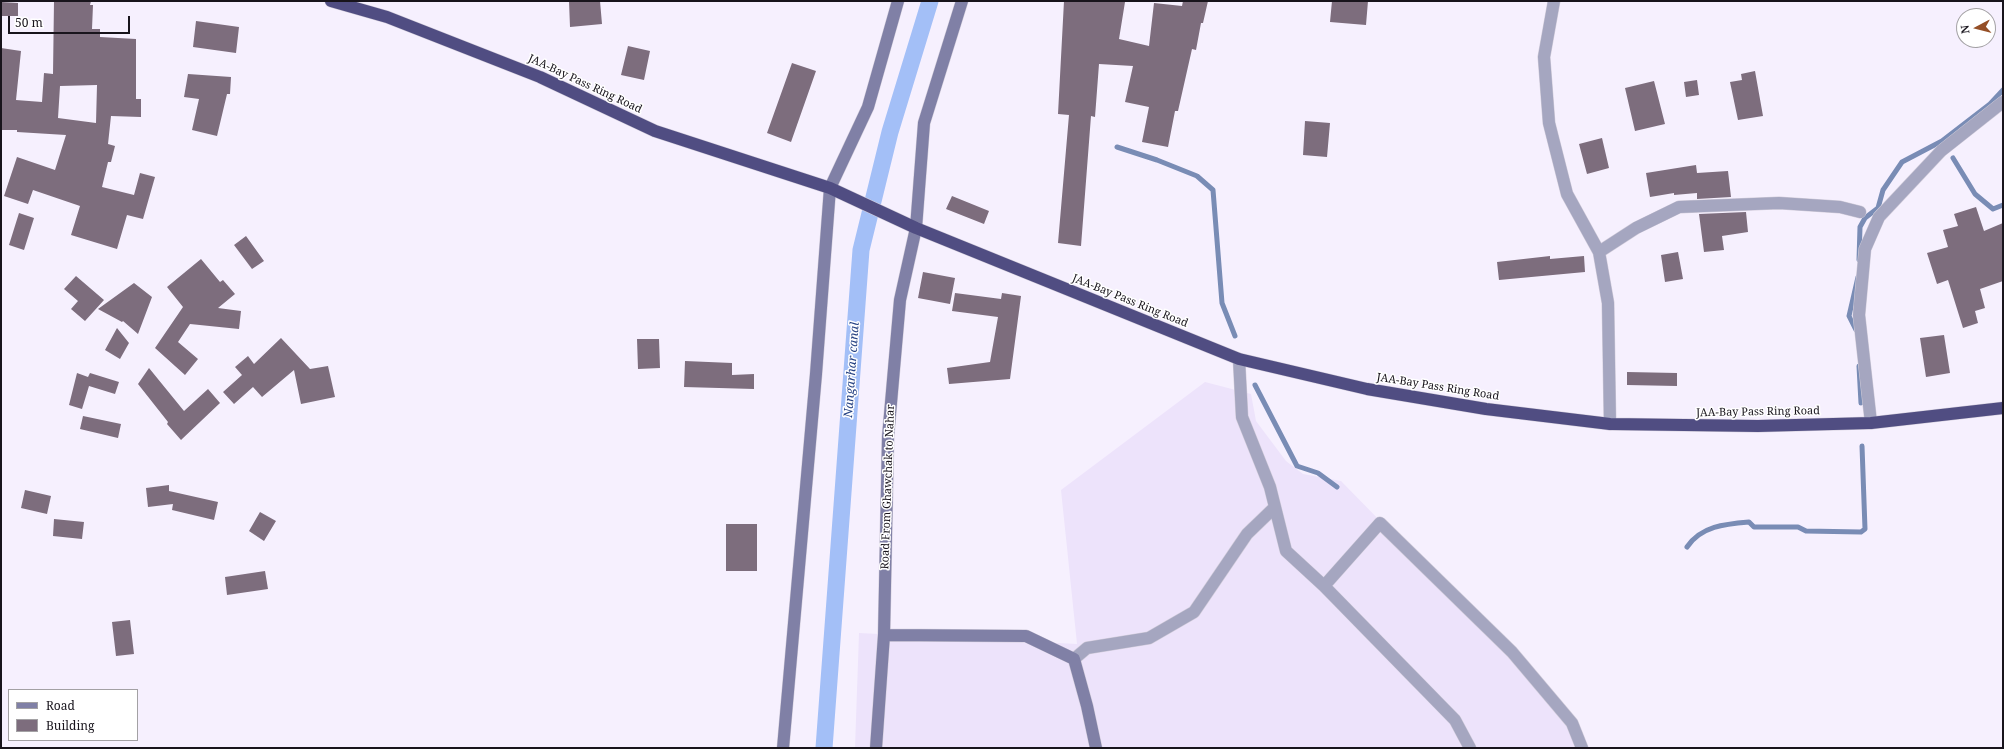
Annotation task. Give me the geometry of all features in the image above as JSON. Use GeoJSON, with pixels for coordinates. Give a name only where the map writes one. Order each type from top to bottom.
{"type":"FeatureCollection","features":[{"type":"Feature","properties":{"kind":"highway","name":"JAA-Bay Pass Ring Road"},"geometry":{"type":"LineString","coordinates":[[331,1],[387,17],[540,76],[655,131],[830,188],[916,228],[1238,359],[1367,389],[1486,409],[1610,424],[1758,426],[1871,423],[2003,408]]}},
{"type":"Feature","properties":{"kind":"street"},"geometry":{"type":"LineString","coordinates":[[783,748],[816,374],[830,188],[868,107],[898,1]]}},
{"type":"Feature","properties":{"kind":"street","name":"Road From Ghawchak to Nahar"},"geometry":{"type":"LineString","coordinates":[[876,748],[884,635],[888,437],[900,300],[916,228],[924,123],[962,1]]}},
{"type":"Feature","properties":{"kind":"street"},"geometry":{"type":"LineString","coordinates":[[1554,1],[1544,57],[1549,123],[1567,194],[1599,252],[1608,303],[1610,424]]}},
{"type":"Feature","properties":{"kind":"street"},"geometry":{"type":"LineString","coordinates":[[1871,423],[1859,315],[1865,249],[1879,217],[1941,151],[2003,102]]}},
{"type":"Feature","properties":{"kind":"street"},"geometry":{"type":"LineString","coordinates":[[1599,252],[1636,228],[1679,207],[1779,203],[1840,208],[1860,212]]}},
{"type":"Feature","properties":{"kind":"street"},"geometry":{"type":"LineString","coordinates":[[1238,359],[1242,417],[1270,487],[1286,551],[1324,586],[1455,720],[1470,748]]}},
{"type":"Feature","properties":{"kind":"street"},"geometry":{"type":"LineString","coordinates":[[1074,659],[1087,648],[1149,638],[1194,612],[1247,534],[1275,507]]}},
{"type":"Feature","properties":{"kind":"street"},"geometry":{"type":"LineString","coordinates":[[1324,586],[1380,523],[1512,652],[1572,723],[1582,748]]}},
{"type":"Feature","properties":{"kind":"street"},"geometry":{"type":"LineString","coordinates":[[884,635],[1026,636],[1074,659],[1087,706],[1096,748]]}},
{"type":"Feature","properties":{"kind":"shaded area"},"geometry":{"type":"Polygon","coordinates":[[[1205,382],[1251,394],[1256,421],[1286,461],[1303,474],[1341,481],[1574,719],[1587,748],[855,748],[859,633],[1077,644],[1061,490],[1205,382]]]}},
{"type":"Feature","properties":{"kind":"building"},"geometry":{"type":"Polygon","coordinates":[[[54,1],[91,1],[90,5],[93,5],[92,29],[100,29],[100,37],[136,39],[136,99],[141,99],[141,117],[111,116],[108,144],[115,146],[111,162],[108,162],[102,187],[134,195],[140,173],[155,177],[143,219],[127,215],[117,249],[71,235],[80,206],[33,190],[28,204],[4,196],[17,157],[55,170],[66,135],[17,132],[17,130],[1,130],[1,48],[21,51],[16,100],[42,102],[44,73],[53,74],[54,1]],[[97,85],[60,86],[58,118],[96,123],[97,85]]]}},
{"type":"Feature","properties":{"kind":"building"},"geometry":{"type":"Polygon","coordinates":[[[569,1],[600,1],[602,24],[570,27],[569,1]]]}},
{"type":"Feature","properties":{"kind":"building"},"geometry":{"type":"Polygon","coordinates":[[[1064,1],[1125,2],[1119,39],[1149,46],[1154,3],[1182,6],[1183,1],[1208,1],[1203,23],[1201,23],[1196,50],[1192,49],[1178,111],[1175,111],[1168,147],[1142,142],[1149,107],[1125,102],[1133,66],[1099,64],[1095,117],[1091,116],[1081,246],[1058,243],[1069,115],[1058,114],[1064,1]]]}},
{"type":"Feature","properties":{"kind":"building"},"geometry":{"type":"Polygon","coordinates":[[[1332,1],[1368,1],[1366,25],[1330,22],[1332,1]]]}},
{"type":"Feature","properties":{"kind":"building"},"geometry":{"type":"Polygon","coordinates":[[[1,2],[18,3],[18,16],[1,16],[1,2]]]}},
{"type":"Feature","properties":{"kind":"building"},"geometry":{"type":"Polygon","coordinates":[[[196,21],[239,27],[236,53],[193,47],[196,21]]]}},
{"type":"Feature","properties":{"kind":"building"},"geometry":{"type":"Polygon","coordinates":[[[628,46],[650,51],[644,80],[621,75],[628,46]]]}},
{"type":"Feature","properties":{"kind":"building"},"geometry":{"type":"Polygon","coordinates":[[[792,63],[816,71],[791,142],[767,133],[792,63]]]}},
{"type":"Feature","properties":{"kind":"building"},"geometry":{"type":"Polygon","coordinates":[[[1755,71],[1763,116],[1738,120],[1730,82],[1742,80],[1741,74],[1755,71]]]}},
{"type":"Feature","properties":{"kind":"building"},"geometry":{"type":"Polygon","coordinates":[[[188,74],[231,77],[230,94],[227,94],[217,136],[192,130],[199,99],[184,97],[188,74]]]}},
{"type":"Feature","properties":{"kind":"building"},"geometry":{"type":"Polygon","coordinates":[[[1697,80],[1699,95],[1686,97],[1684,82],[1697,80]]]}},
{"type":"Feature","properties":{"kind":"building"},"geometry":{"type":"Polygon","coordinates":[[[1654,81],[1665,124],[1635,131],[1625,88],[1654,81]]]}},
{"type":"Feature","properties":{"kind":"building"},"geometry":{"type":"Polygon","coordinates":[[[1305,121],[1330,123],[1327,157],[1303,155],[1305,121]]]}},
{"type":"Feature","properties":{"kind":"building"},"geometry":{"type":"Polygon","coordinates":[[[1602,138],[1609,168],[1587,174],[1579,144],[1602,138]]]}},
{"type":"Feature","properties":{"kind":"building"},"geometry":{"type":"Polygon","coordinates":[[[1696,165],[1697,173],[1728,171],[1731,197],[1697,199],[1697,193],[1674,195],[1674,193],[1650,197],[1646,173],[1696,165]]]}},
{"type":"Feature","properties":{"kind":"building"},"geometry":{"type":"Polygon","coordinates":[[[952,196],[989,211],[984,224],[946,209],[952,196]]]}},
{"type":"Feature","properties":{"kind":"building"},"geometry":{"type":"Polygon","coordinates":[[[1976,207],[1984,231],[2003,223],[2003,281],[1980,289],[1985,308],[1975,311],[1978,323],[1963,328],[1948,280],[1937,284],[1927,253],[1948,247],[1943,230],[1958,226],[1954,214],[1976,207]]]}},
{"type":"Feature","properties":{"kind":"building"},"geometry":{"type":"Polygon","coordinates":[[[1746,212],[1748,232],[1722,236],[1724,250],[1704,252],[1699,214],[1746,212]]]}},
{"type":"Feature","properties":{"kind":"building"},"geometry":{"type":"Polygon","coordinates":[[[19,213],[34,218],[24,250],[9,245],[19,213]]]}},
{"type":"Feature","properties":{"kind":"building"},"geometry":{"type":"Polygon","coordinates":[[[246,236],[264,261],[252,269],[234,245],[246,236]]]}},
{"type":"Feature","properties":{"kind":"building"},"geometry":{"type":"Polygon","coordinates":[[[1678,252],[1683,279],[1665,282],[1661,255],[1678,252]]]}},
{"type":"Feature","properties":{"kind":"building"},"geometry":{"type":"Polygon","coordinates":[[[1550,256],[1550,259],[1584,256],[1585,272],[1499,280],[1497,262],[1550,256]]]}},
{"type":"Feature","properties":{"kind":"building"},"geometry":{"type":"Polygon","coordinates":[[[201,259],[220,282],[223,280],[235,294],[218,308],[241,311],[239,329],[190,324],[178,342],[198,359],[185,375],[155,348],[183,307],[167,287],[201,259]]]}},
{"type":"Feature","properties":{"kind":"building"},"geometry":{"type":"Polygon","coordinates":[[[923,272],[955,278],[950,304],[918,298],[923,272]]]}},
{"type":"Feature","properties":{"kind":"building"},"geometry":{"type":"Polygon","coordinates":[[[76,276],[104,300],[85,321],[71,309],[78,301],[64,289],[76,276]]]}},
{"type":"Feature","properties":{"kind":"building"},"geometry":{"type":"Polygon","coordinates":[[[134,283],[152,297],[138,334],[123,321],[122,322],[98,309],[134,283]]]}},
{"type":"Feature","properties":{"kind":"building"},"geometry":{"type":"Polygon","coordinates":[[[955,293],[1001,299],[1002,293],[1021,296],[1010,379],[949,384],[947,368],[990,362],[998,317],[952,311],[955,293]]]}},
{"type":"Feature","properties":{"kind":"building"},"geometry":{"type":"Polygon","coordinates":[[[117,328],[129,343],[120,359],[105,350],[117,328]]]}},
{"type":"Feature","properties":{"kind":"building"},"geometry":{"type":"Polygon","coordinates":[[[1944,335],[1950,373],[1926,377],[1920,338],[1944,335]]]}},
{"type":"Feature","properties":{"kind":"building"},"geometry":{"type":"Polygon","coordinates":[[[281,338],[310,369],[328,366],[335,397],[301,404],[294,370],[262,397],[253,387],[234,404],[223,392],[242,375],[235,367],[248,356],[254,364],[281,338]]]}},
{"type":"Feature","properties":{"kind":"building"},"geometry":{"type":"Polygon","coordinates":[[[637,339],[659,339],[660,368],[638,369],[637,339]]]}},
{"type":"Feature","properties":{"kind":"building"},"geometry":{"type":"Polygon","coordinates":[[[685,361],[732,363],[732,375],[754,374],[754,389],[684,387],[685,361]]]}},
{"type":"Feature","properties":{"kind":"building"},"geometry":{"type":"Polygon","coordinates":[[[149,368],[184,411],[208,389],[220,403],[181,440],[167,424],[168,422],[138,384],[149,368]]]}},
{"type":"Feature","properties":{"kind":"building"},"geometry":{"type":"Polygon","coordinates":[[[1627,372],[1677,373],[1677,386],[1627,385],[1627,372]]]}},
{"type":"Feature","properties":{"kind":"building"},"geometry":{"type":"Polygon","coordinates":[[[77,373],[88,377],[90,373],[119,382],[115,394],[89,386],[82,409],[69,405],[77,373]]]}},
{"type":"Feature","properties":{"kind":"building"},"geometry":{"type":"Polygon","coordinates":[[[83,416],[121,424],[118,438],[80,429],[83,416]]]}},
{"type":"Feature","properties":{"kind":"building"},"geometry":{"type":"Polygon","coordinates":[[[169,485],[169,491],[218,502],[214,520],[172,510],[173,504],[148,507],[146,488],[169,485]]]}},
{"type":"Feature","properties":{"kind":"building"},"geometry":{"type":"Polygon","coordinates":[[[25,490],[51,496],[47,514],[21,508],[25,490]]]}},
{"type":"Feature","properties":{"kind":"building"},"geometry":{"type":"Polygon","coordinates":[[[260,512],[276,521],[264,541],[249,531],[260,512]]]}},
{"type":"Feature","properties":{"kind":"building"},"geometry":{"type":"Polygon","coordinates":[[[54,519],[84,522],[82,539],[53,536],[54,519]]]}},
{"type":"Feature","properties":{"kind":"building"},"geometry":{"type":"Polygon","coordinates":[[[726,524],[757,524],[757,571],[726,571],[726,524]]]}},
{"type":"Feature","properties":{"kind":"building"},"geometry":{"type":"Polygon","coordinates":[[[265,571],[268,589],[227,595],[225,577],[265,571]]]}},
{"type":"Feature","properties":{"kind":"building"},"geometry":{"type":"Polygon","coordinates":[[[130,620],[134,654],[116,656],[112,622],[130,620]]]}},
{"type":"Feature","properties":{"kind":"waterway","name":"Nangarhar canal"},"geometry":{"type":"LineString","coordinates":[[824,748],[861,250],[890,132],[930,1]]}},
{"type":"Feature","properties":{"kind":"waterway"},"geometry":{"type":"LineString","coordinates":[[1859,260],[1860,227],[1865,218],[1878,208],[1883,190],[1902,162],[1942,141],[1990,104],[2003,90]]}},
{"type":"Feature","properties":{"kind":"waterway"},"geometry":{"type":"LineString","coordinates":[[1117,147],[1157,160],[1197,176],[1213,190],[1222,303],[1235,336]]}},
{"type":"Feature","properties":{"kind":"waterway"},"geometry":{"type":"LineString","coordinates":[[1953,158],[1975,194],[1993,209],[2003,205]]}},
{"type":"Feature","properties":{"kind":"waterway"},"geometry":{"type":"LineString","coordinates":[[1856,330],[1849,316],[1858,277]]}},
{"type":"Feature","properties":{"kind":"waterway"},"geometry":{"type":"LineString","coordinates":[[1859,366],[1861,403]]}},
{"type":"Feature","properties":{"kind":"waterway"},"geometry":{"type":"LineString","coordinates":[[1255,385],[1297,466],[1318,473],[1337,487]]}},
{"type":"Feature","properties":{"kind":"waterway"},"geometry":{"type":"LineString","coordinates":[[1687,547],[1693,540],[1706,530],[1723,525],[1749,522],[1754,527],[1798,527],[1806,531],[1861,532],[1865,529],[1862,446]]}}]}
